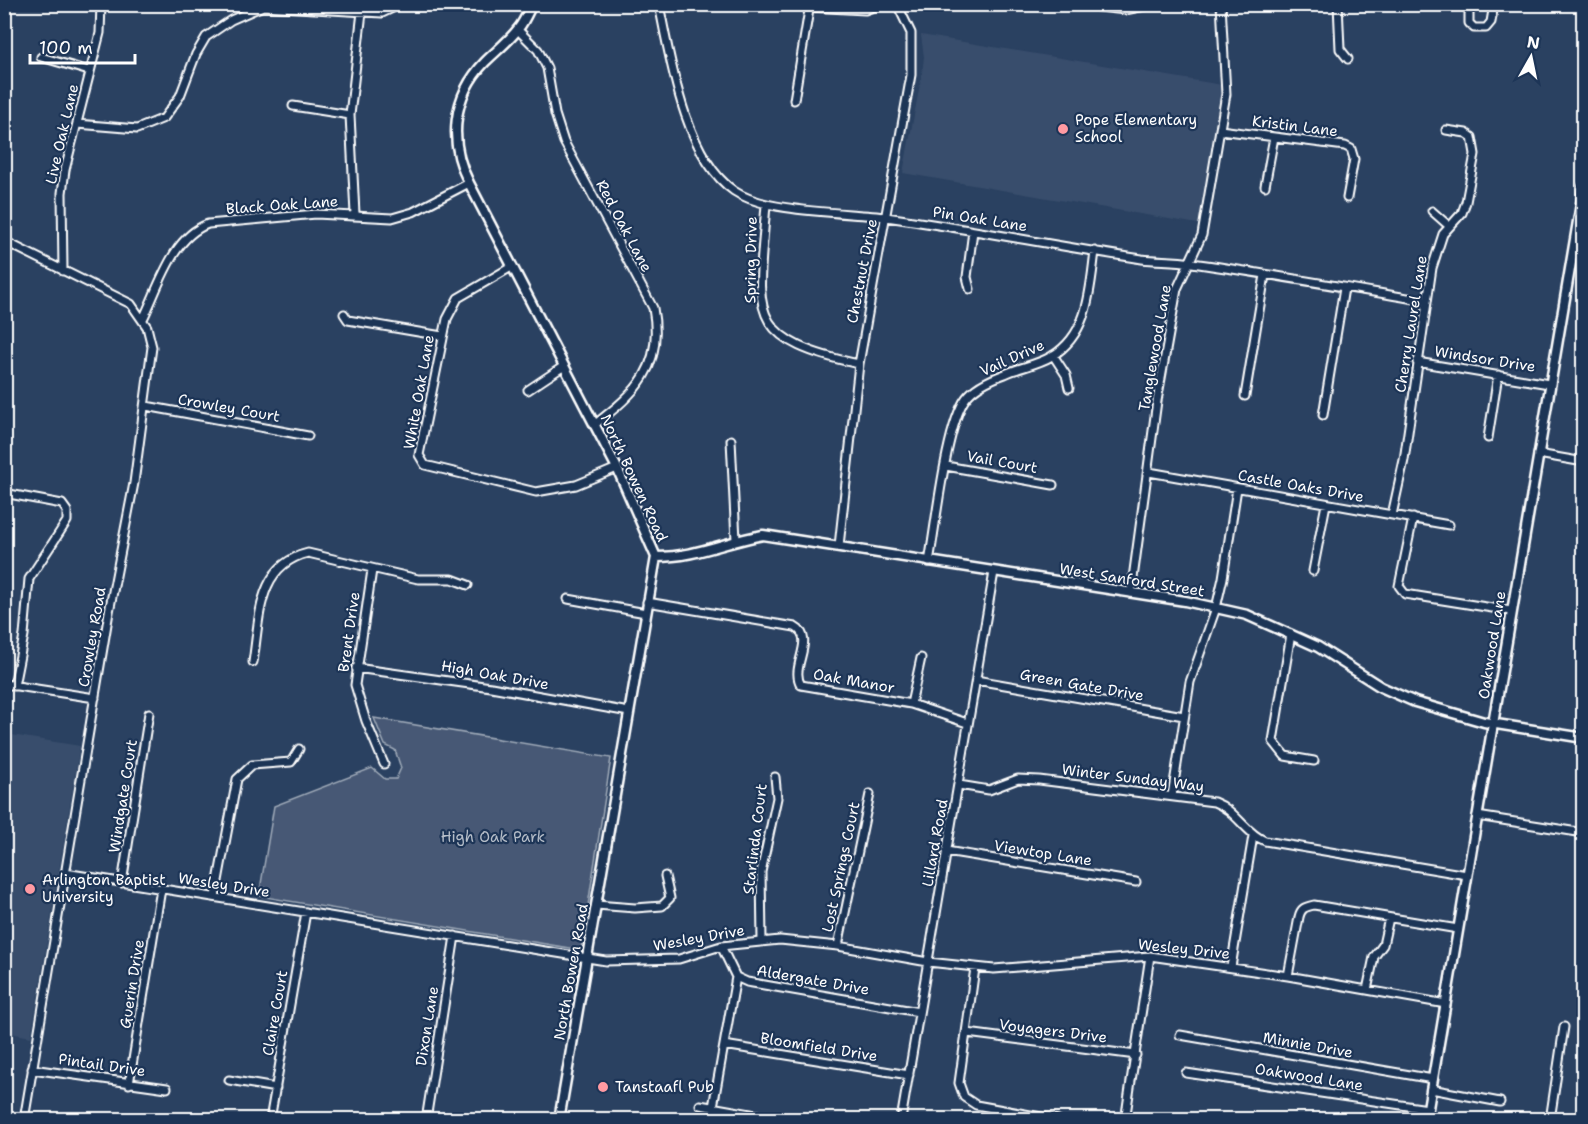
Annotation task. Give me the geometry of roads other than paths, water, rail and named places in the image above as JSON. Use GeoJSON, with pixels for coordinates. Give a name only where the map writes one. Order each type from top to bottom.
{"type":"FeatureCollection","features":[{"type":"Feature","properties":{"kind":"street","name":"Live Oak Lane"},"geometry":{"type":"LineString","coordinates":[[63,271],[62,193],[70,147],[100,33],[101,4]]}},
{"type":"Feature","properties":{"kind":"street"},"geometry":{"type":"LineString","coordinates":[[77,124],[137,129],[164,118],[180,96],[196,54],[206,37],[231,20],[263,6],[382,13],[401,4]]}},
{"type":"Feature","properties":{"kind":"street","name":"North Bowen Road"},"geometry":{"type":"LineString","coordinates":[[532,4],[518,30],[485,63],[463,95],[455,133],[456,151],[469,183],[617,468],[656,557],[560,1119]]}},
{"type":"Feature","properties":{"kind":"street","name":"Pin Oak Lane"},"geometry":{"type":"LineString","coordinates":[[659,4],[673,79],[684,113],[703,153],[732,190],[746,198],[766,204],[886,217],[1095,251],[1189,262],[1426,301]]}},
{"type":"Feature","properties":{"kind":"street"},"geometry":{"type":"LineString","coordinates":[[794,100],[810,5],[864,10],[881,4]]}},
{"type":"Feature","properties":{"kind":"street","name":"Chestnut Drive"},"geometry":{"type":"LineString","coordinates":[[839,546],[859,364],[911,75],[913,49],[911,33],[897,4]]}},
{"type":"Feature","properties":{"kind":"street"},"geometry":{"type":"LineString","coordinates":[[1074,4],[1125,7],[1155,4]]}},
{"type":"Feature","properties":{"kind":"street","name":"Tanglewood Lane"},"geometry":{"type":"LineString","coordinates":[[1131,593],[1157,401],[1177,289],[1202,235],[1220,130],[1227,73],[1221,4]]}},
{"type":"Feature","properties":{"kind":"street"},"geometry":{"type":"LineString","coordinates":[[1338,4],[1340,49],[1348,59]]}},
{"type":"Feature","properties":{"kind":"street"},"geometry":{"type":"LineString","coordinates":[[1469,4],[1469,23],[1480,29],[1486,28],[1491,22],[1494,4]]}},
{"type":"Feature","properties":{"kind":"street"},"geometry":{"type":"LineString","coordinates":[[355,214],[350,115],[362,12]]}},
{"type":"Feature","properties":{"kind":"street","name":"Red Oak Lane"},"geometry":{"type":"LineString","coordinates":[[518,30],[538,50],[547,68],[555,114],[564,142],[653,309],[656,325],[655,347],[649,368],[640,385],[626,400],[594,425]]}},
{"type":"Feature","properties":{"kind":"street"},"geometry":{"type":"LineString","coordinates":[[41,57],[89,71]]}},
{"type":"Feature","properties":{"kind":"street"},"geometry":{"type":"LineString","coordinates":[[293,106],[350,115]]}},
{"type":"Feature","properties":{"kind":"street","name":"Kristin Lane"},"geometry":{"type":"LineString","coordinates":[[1220,130],[1345,146],[1351,149],[1354,159],[1347,198]]}},
{"type":"Feature","properties":{"kind":"street","name":"Cherry Laurel Lane"},"geometry":{"type":"LineString","coordinates":[[1392,515],[1404,460],[1426,301],[1437,250],[1449,226],[1462,213],[1466,202],[1475,145],[1472,137],[1466,133],[1446,130]]}},
{"type":"Feature","properties":{"kind":"street"},"geometry":{"type":"LineString","coordinates":[[1265,186],[1274,137]]}},
{"type":"Feature","properties":{"kind":"street","name":"Black Oak Lane"},"geometry":{"type":"LineString","coordinates":[[143,319],[179,246],[198,227],[208,224],[316,214],[355,214],[392,218],[413,212],[469,183]]}},
{"type":"Feature","properties":{"kind":"street","name":"Oakwood Lane"},"geometry":{"type":"LineString","coordinates":[[1426,1119],[1549,384],[1581,218],[1584,186]]}},
{"type":"Feature","properties":{"kind":"street","name":"Spring Drive"},"geometry":{"type":"LineString","coordinates":[[766,204],[761,300],[768,323],[786,339],[807,351],[859,364]]}},
{"type":"Feature","properties":{"kind":"street"},"geometry":{"type":"LineString","coordinates":[[1432,211],[1449,226]]}},
{"type":"Feature","properties":{"kind":"street"},"geometry":{"type":"LineString","coordinates":[[970,289],[967,277],[973,231]]}},
{"type":"Feature","properties":{"kind":"street","name":"Crowley Road"},"geometry":{"type":"LineString","coordinates":[[4,241],[122,298],[131,304],[143,319],[152,337],[146,406],[24,1119]]}},
{"type":"Feature","properties":{"kind":"street","name":"Vail Drive"},"geometry":{"type":"LineString","coordinates":[[929,562],[953,426],[968,396],[989,380],[1053,356],[1083,320],[1088,309],[1095,251]]}},
{"type":"Feature","properties":{"kind":"street","name":"White Oak Lane"},"geometry":{"type":"LineString","coordinates":[[513,266],[458,298],[442,336],[419,455],[425,465],[536,492],[576,485],[617,468]]}},
{"type":"Feature","properties":{"kind":"street"},"geometry":{"type":"LineString","coordinates":[[1245,396],[1265,275]]}},
{"type":"Feature","properties":{"kind":"street"},"geometry":{"type":"LineString","coordinates":[[1323,415],[1344,288]]}},
{"type":"Feature","properties":{"kind":"street"},"geometry":{"type":"LineString","coordinates":[[344,314],[348,320],[442,336]]}},
{"type":"Feature","properties":{"kind":"street"},"geometry":{"type":"LineString","coordinates":[[1053,356],[1066,375],[1069,388]]}},
{"type":"Feature","properties":{"kind":"street","name":"Windsor Drive"},"geometry":{"type":"LineString","coordinates":[[1417,362],[1549,384]]}},
{"type":"Feature","properties":{"kind":"street"},"geometry":{"type":"LineString","coordinates":[[528,390],[564,366]]}},
{"type":"Feature","properties":{"kind":"street"},"geometry":{"type":"LineString","coordinates":[[1488,438],[1498,375]]}},
{"type":"Feature","properties":{"kind":"street","name":"Crowley Court"},"geometry":{"type":"LineString","coordinates":[[146,406],[308,436]]}},
{"type":"Feature","properties":{"kind":"street"},"geometry":{"type":"LineString","coordinates":[[731,440],[736,540]]}},
{"type":"Feature","properties":{"kind":"street"},"geometry":{"type":"LineString","coordinates":[[1538,454],[1584,462]]}},
{"type":"Feature","properties":{"kind":"street","name":"Vail Court"},"geometry":{"type":"LineString","coordinates":[[946,466],[1053,485]]}},
{"type":"Feature","properties":{"kind":"street","name":"Castle Oaks Drive"},"geometry":{"type":"LineString","coordinates":[[1149,472],[1449,525]]}},
{"type":"Feature","properties":{"kind":"street"},"geometry":{"type":"LineString","coordinates":[[1172,796],[1190,682],[1216,608],[1237,488]]}},
{"type":"Feature","properties":{"kind":"street"},"geometry":{"type":"LineString","coordinates":[[4,493],[63,504],[68,516],[68,521],[29,579],[24,635],[14,686]]}},
{"type":"Feature","properties":{"kind":"street"},"geometry":{"type":"LineString","coordinates":[[1313,571],[1326,504]]}},
{"type":"Feature","properties":{"kind":"street"},"geometry":{"type":"LineString","coordinates":[[1413,518],[1399,586],[1405,594],[1511,610]]}},
{"type":"Feature","properties":{"kind":"street","name":"West Sanford Street"},"geometry":{"type":"LineString","coordinates":[[656,557],[697,554],[736,540],[763,535],[1216,608],[1267,622],[1318,647],[1381,687],[1448,714],[1584,738]]}},
{"type":"Feature","properties":{"kind":"street"},"geometry":{"type":"LineString","coordinates":[[253,662],[266,586],[283,563],[308,553],[372,570],[418,579],[453,579],[468,585]]}},
{"type":"Feature","properties":{"kind":"street","name":"Brent Drive"},"geometry":{"type":"LineString","coordinates":[[372,570],[356,668],[357,696],[384,764]]}},
{"type":"Feature","properties":{"kind":"street","name":"Lillard Road"},"geometry":{"type":"LineString","coordinates":[[901,1119],[994,572]]}},
{"type":"Feature","properties":{"kind":"street"},"geometry":{"type":"LineString","coordinates":[[568,599],[646,613]]}},
{"type":"Feature","properties":{"kind":"street","name":"Oak Manor"},"geometry":{"type":"LineString","coordinates":[[647,602],[795,627],[800,630],[804,639],[797,674],[801,685],[910,704],[967,723]]}},
{"type":"Feature","properties":{"kind":"street"},"geometry":{"type":"LineString","coordinates":[[1291,634],[1273,741],[1285,756],[1314,761]]}},
{"type":"Feature","properties":{"kind":"street"},"geometry":{"type":"LineString","coordinates":[[910,704],[921,658]]}},
{"type":"Feature","properties":{"kind":"street","name":"High Oak Drive"},"geometry":{"type":"LineString","coordinates":[[356,668],[491,687],[629,712]]}},
{"type":"Feature","properties":{"kind":"street","name":"Green Gate Drive"},"geometry":{"type":"LineString","coordinates":[[976,680],[1184,716]]}},
{"type":"Feature","properties":{"kind":"street"},"geometry":{"type":"LineString","coordinates":[[4,684],[95,698]]}},
{"type":"Feature","properties":{"kind":"street","name":"Windgate Court"},"geometry":{"type":"LineString","coordinates":[[123,883],[149,713]]}},
{"type":"Feature","properties":{"kind":"street"},"geometry":{"type":"LineString","coordinates":[[215,897],[237,779],[252,765],[291,762],[299,749]]}},
{"type":"Feature","properties":{"kind":"street","name":"Starlinda Court"},"geometry":{"type":"LineString","coordinates":[[762,941],[761,872],[777,798],[775,777]]}},
{"type":"Feature","properties":{"kind":"street","name":"Winter Sunday Way"},"geometry":{"type":"LineString","coordinates":[[959,785],[989,790],[1018,779],[1039,780],[1172,796],[1224,805],[1246,825],[1253,836]]}},
{"type":"Feature","properties":{"kind":"street","name":"Lost Springs Court"},"geometry":{"type":"LineString","coordinates":[[838,946],[870,794]]}},
{"type":"Feature","properties":{"kind":"street"},"geometry":{"type":"LineString","coordinates":[[1477,816],[1584,833]]}},
{"type":"Feature","properties":{"kind":"street"},"geometry":{"type":"LineString","coordinates":[[1230,967],[1253,836],[1265,841],[1467,875]]}},
{"type":"Feature","properties":{"kind":"street","name":"Viewtop Lane"},"geometry":{"type":"LineString","coordinates":[[946,851],[1136,882]]}},
{"type":"Feature","properties":{"kind":"street","name":"Wesley Drive"},"geometry":{"type":"LineString","coordinates":[[65,873],[588,958],[627,962],[679,959],[722,946],[762,941],[838,946],[975,968],[1021,969],[1120,957],[1150,956],[1288,976],[1446,1004]]}},
{"type":"Feature","properties":{"kind":"street"},"geometry":{"type":"LineString","coordinates":[[596,905],[635,908],[667,904],[670,898],[665,876]]}},
{"type":"Feature","properties":{"kind":"street","name":"Guerin Drive"},"geometry":{"type":"LineString","coordinates":[[129,1084],[161,889]]}},
{"type":"Feature","properties":{"kind":"street"},"geometry":{"type":"LineString","coordinates":[[1288,976],[1299,917],[1301,910],[1306,906],[1314,905],[1458,928]]}},
{"type":"Feature","properties":{"kind":"street","name":"Claire Court"},"geometry":{"type":"LineString","coordinates":[[270,1119],[306,912]]}},
{"type":"Feature","properties":{"kind":"street"},"geometry":{"type":"LineString","coordinates":[[1367,990],[1374,957],[1383,945],[1389,918]]}},
{"type":"Feature","properties":{"kind":"street","name":"Dixon Lane"},"geometry":{"type":"LineString","coordinates":[[426,1119],[455,936]]}},
{"type":"Feature","properties":{"kind":"street","name":"Aldergate Drive"},"geometry":{"type":"LineString","coordinates":[[722,946],[736,977],[747,982],[919,1012]]}},
{"type":"Feature","properties":{"kind":"street"},"geometry":{"type":"LineString","coordinates":[[1122,1119],[1126,1114],[1150,956]]}},
{"type":"Feature","properties":{"kind":"street"},"geometry":{"type":"LineString","coordinates":[[975,968],[959,1083],[964,1097],[976,1105],[1058,1119]]}},
{"type":"Feature","properties":{"kind":"street"},"geometry":{"type":"LineString","coordinates":[[713,1107],[736,977]]}},
{"type":"Feature","properties":{"kind":"street"},"geometry":{"type":"LineString","coordinates":[[1550,1119],[1564,1027]]}},
{"type":"Feature","properties":{"kind":"street","name":"Voyagers Drive"},"geometry":{"type":"LineString","coordinates":[[967,1034],[1136,1055]]}},
{"type":"Feature","properties":{"kind":"street","name":"Minnie Drive"},"geometry":{"type":"LineString","coordinates":[[1180,1035],[1433,1079]]}},
{"type":"Feature","properties":{"kind":"street","name":"Bloomfield Drive"},"geometry":{"type":"LineString","coordinates":[[724,1045],[909,1075]]}},
{"type":"Feature","properties":{"kind":"street","name":"Pintail Drive"},"geometry":{"type":"LineString","coordinates":[[32,1069],[167,1088]]}},
{"type":"Feature","properties":{"kind":"street","name":"Oakwood Lane"},"geometry":{"type":"LineString","coordinates":[[1186,1073],[1428,1109]]}},
{"type":"Feature","properties":{"kind":"street"},"geometry":{"type":"LineString","coordinates":[[229,1080],[276,1088]]}},
{"type":"Feature","properties":{"kind":"street"},"geometry":{"type":"LineString","coordinates":[[1431,1089],[1500,1102]]}},
{"type":"Feature","properties":{"kind":"street"},"geometry":{"type":"LineString","coordinates":[[700,1105],[785,1119]]}},
{"type":"Feature","properties":{"kind":"place","name":"Pope Elementary School"},"geometry":{"type":"Point","coordinates":[1063,129]}},
{"type":"Feature","properties":{"kind":"place","name":"Arlington Baptist University"},"geometry":{"type":"Point","coordinates":[30,889]}},
{"type":"Feature","properties":{"kind":"place","name":"Tanstaafl Pub"},"geometry":{"type":"Point","coordinates":[603,1087]}},
{"type":"Feature","properties":{"kind":"park label","name":"High Oak Park"},"geometry":{"type":"Point","coordinates":[493,837]}}]}
